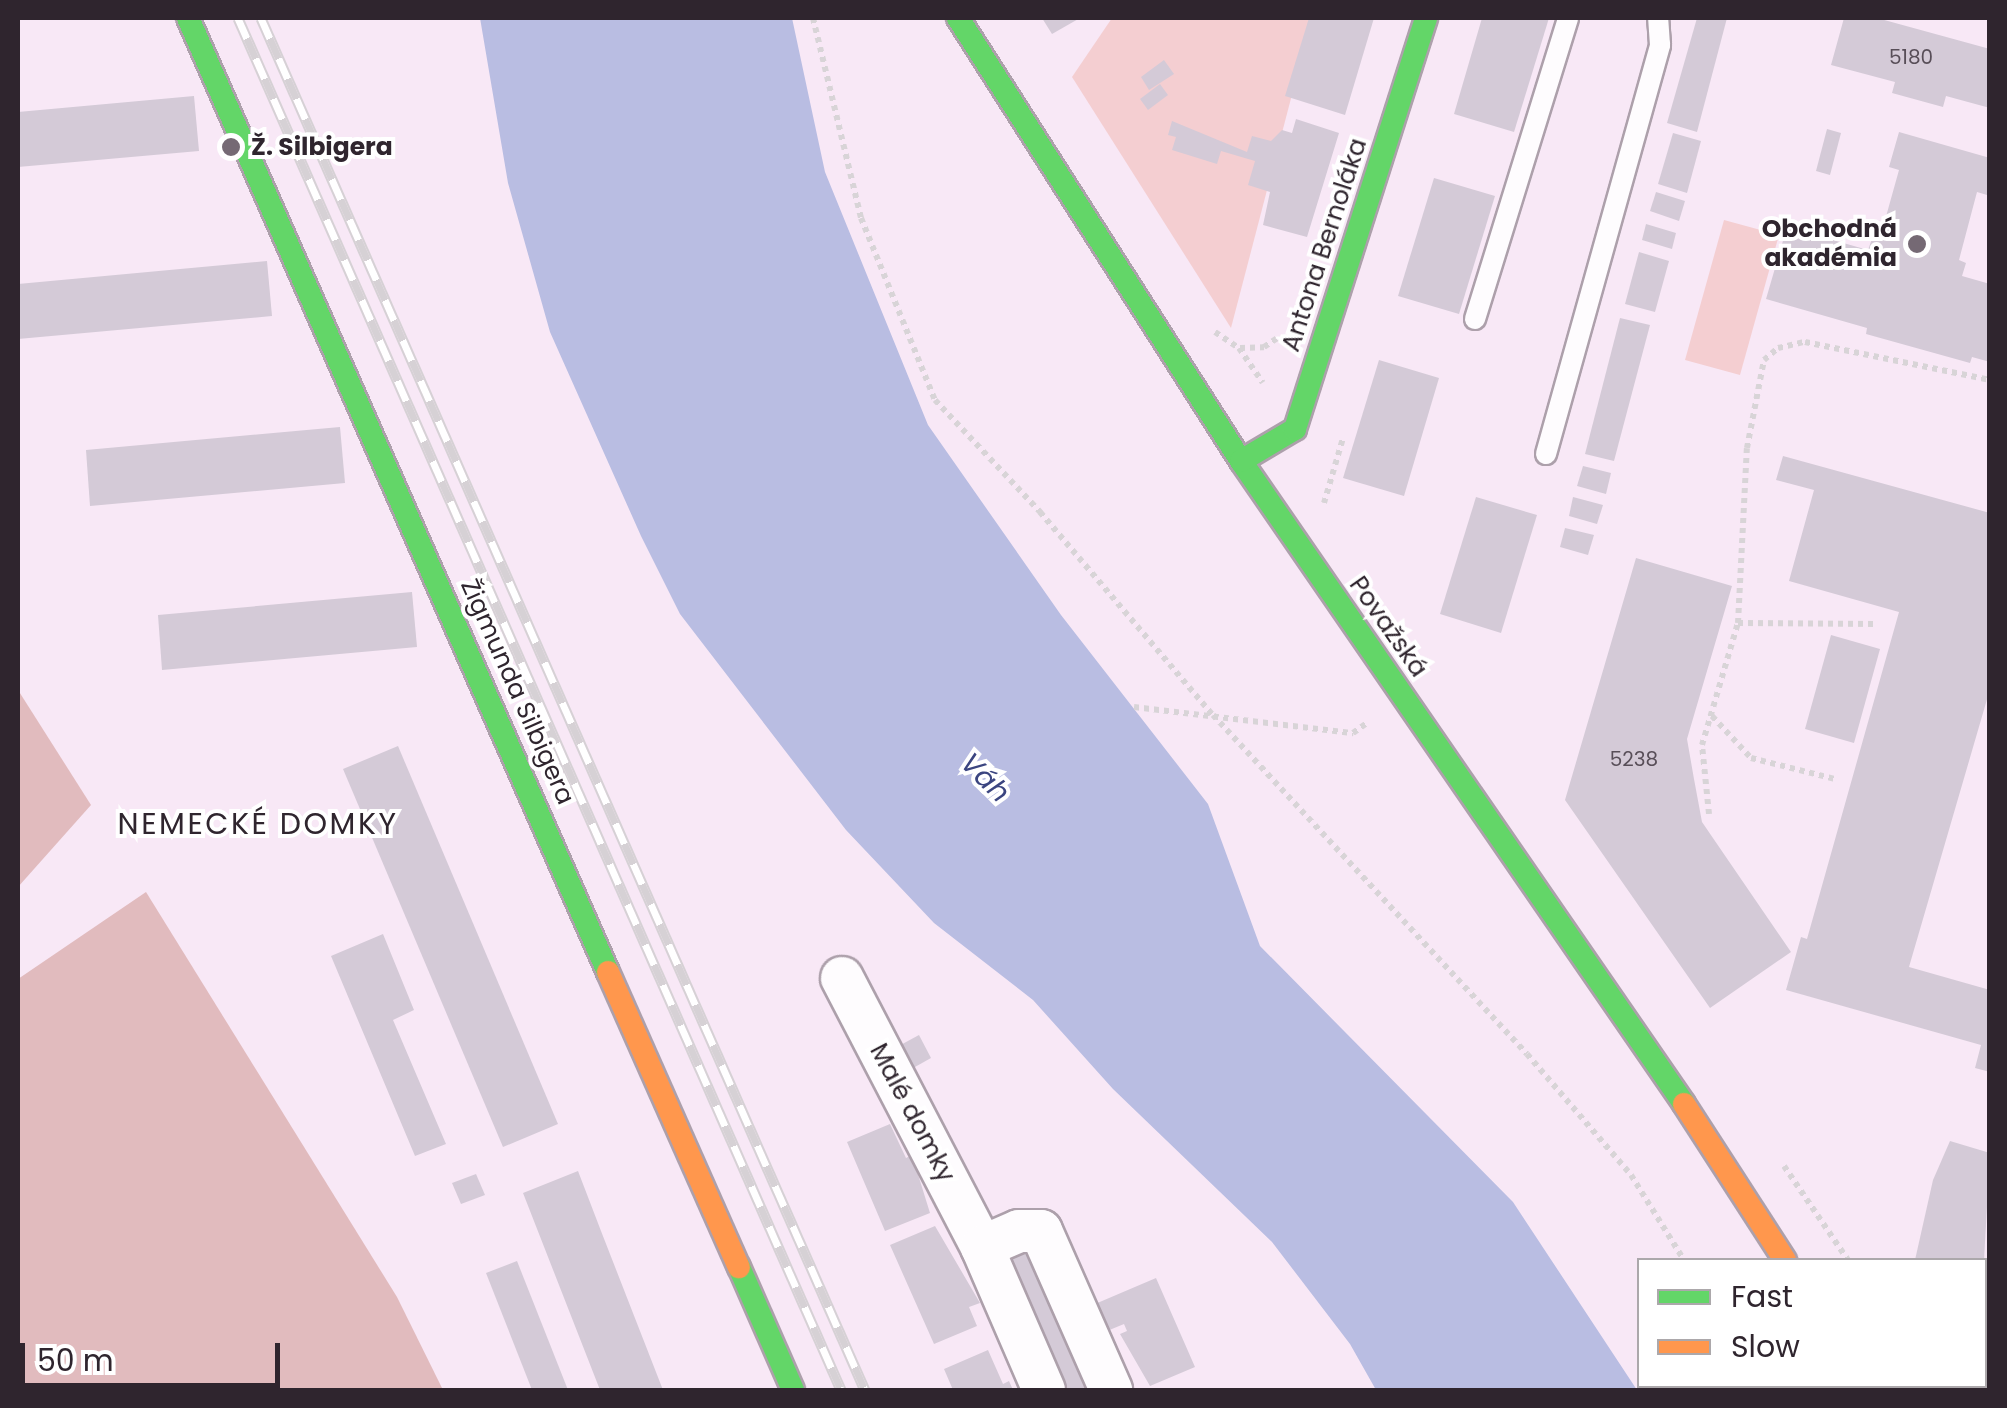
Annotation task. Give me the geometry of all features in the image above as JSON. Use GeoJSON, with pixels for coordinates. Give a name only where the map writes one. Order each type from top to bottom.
{"type":"FeatureCollection","features":[{"type":"Feature","properties":{"kind":"street","name":"Žigmunda Silbigera"},"geometry":{"type":"LineString","coordinates":[[188,18],[793,1390]]}},
{"type":"Feature","properties":{"kind":"street","name":"Považská"},"geometry":{"type":"LineString","coordinates":[[958,18],[1240,461],[1784,1258]]}},
{"type":"Feature","properties":{"kind":"street","name":"Antona Bernoláka"},"geometry":{"type":"LineString","coordinates":[[1295,429],[1426,18]]}},
{"type":"Feature","properties":{"kind":"street"},"geometry":{"type":"LineString","coordinates":[[1240,461],[1295,429]]}},
{"type":"Feature","properties":{"kind":"street","name":"Malé domky"},"geometry":{"type":"LineString","coordinates":[[842,978],[982,1247],[1044,1390]]}},
{"type":"Feature","properties":{"kind":"street"},"geometry":{"type":"LineString","coordinates":[[982,1247],[1019,1232],[1041,1231],[1112,1390]]}},
{"type":"Feature","properties":{"kind":"lane"},"geometry":{"type":"LineString","coordinates":[[1475,319],[1568,18]]}},
{"type":"Feature","properties":{"kind":"lane"},"geometry":{"type":"LineString","coordinates":[[1546,454],[1660,45],[1658,18]]}},
{"type":"Feature","properties":{"kind":"path"},"geometry":{"type":"LineString","coordinates":[[813,18],[862,218],[935,400],[1040,512],[1213,715],[1579,1115],[1631,1175],[1683,1258]]}},
{"type":"Feature","properties":{"kind":"path"},"geometry":{"type":"LineString","coordinates":[[1208,324],[1238,348],[1330,479]]}},
{"type":"Feature","properties":{"kind":"path"},"geometry":{"type":"LineString","coordinates":[[1709,814],[1702,745],[1738,624],[1746,448],[1764,360],[1778,348],[1805,342],[1990,380]]}},
{"type":"Feature","properties":{"kind":"path"},"geometry":{"type":"LineString","coordinates":[[1334,517],[1323,502],[1347,423]]}},
{"type":"Feature","properties":{"kind":"path"},"geometry":{"type":"LineString","coordinates":[[1738,624],[1875,624]]}},
{"type":"Feature","properties":{"kind":"path"},"geometry":{"type":"LineString","coordinates":[[1134,708],[1352,733],[1403,696]]}},
{"type":"Feature","properties":{"kind":"path"},"geometry":{"type":"LineString","coordinates":[[1711,715],[1752,758],[1835,779]]}},
{"type":"Feature","properties":{"kind":"path"},"geometry":{"type":"LineString","coordinates":[[1778,1157],[1847,1258]]}},
{"type":"Feature","properties":{"kind":"shaded area"},"geometry":{"type":"Polygon","coordinates":[[[1112,18],[1312,18],[1231,328],[1072,77],[1112,18]]]}},
{"type":"Feature","properties":{"kind":"shaded area"},"geometry":{"type":"Polygon","coordinates":[[[1724,220],[1779,235],[1740,375],[1685,360],[1724,220]]]}},
{"type":"Feature","properties":{"kind":"shaded area"},"geometry":{"type":"Polygon","coordinates":[[[18,690],[91,805],[18,887],[18,690]]]}},
{"type":"Feature","properties":{"kind":"shaded area"},"geometry":{"type":"Polygon","coordinates":[[[146,892],[397,1297],[443,1390],[18,1390],[18,979],[146,892]]]}},
{"type":"Feature","properties":{"kind":"water","name":"Váh"},"geometry":{"type":"Polygon","coordinates":[[[480,18],[792,18],[825,172],[928,425],[1061,615],[1208,804],[1260,946],[1513,1202],[1637,1390],[1376,1390],[1350,1344],[1272,1242],[1113,1089],[1033,1000],[934,923],[846,830],[680,614],[641,536],[550,332],[508,183],[480,18]]]}},
{"type":"Feature","properties":{"kind":"building"},"geometry":{"type":"Polygon","coordinates":[[[1042,18],[1080,18],[1052,34],[1042,18]]]}},
{"type":"Feature","properties":{"kind":"building"},"geometry":{"type":"Polygon","coordinates":[[[1309,18],[1374,18],[1345,115],[1285,96],[1309,18]]]}},
{"type":"Feature","properties":{"kind":"building"},"geometry":{"type":"Polygon","coordinates":[[[1482,18],[1549,18],[1514,132],[1454,114],[1482,18]]]}},
{"type":"Feature","properties":{"kind":"building"},"geometry":{"type":"Polygon","coordinates":[[[1697,18],[1727,18],[1697,132],[1667,123],[1697,18]]]}},
{"type":"Feature","properties":{"kind":"building"},"geometry":{"type":"Polygon","coordinates":[[[1844,18],[1877,18],[1990,49],[1990,108],[1946,96],[1943,107],[1892,93],[1895,82],[1831,65],[1844,18]]]}},
{"type":"Feature","properties":{"kind":"building"},"geometry":{"type":"Polygon","coordinates":[[[1164,60],[1174,74],[1149,90],[1141,77],[1164,60]]]}},
{"type":"Feature","properties":{"kind":"building"},"geometry":{"type":"Polygon","coordinates":[[[1160,84],[1168,95],[1148,110],[1140,99],[1160,84]]]}},
{"type":"Feature","properties":{"kind":"building"},"geometry":{"type":"Polygon","coordinates":[[[194,96],[199,151],[18,167],[18,112],[194,96]]]}},
{"type":"Feature","properties":{"kind":"building"},"geometry":{"type":"Polygon","coordinates":[[[1296,119],[1339,133],[1307,237],[1263,225],[1270,192],[1248,185],[1255,161],[1221,151],[1217,164],[1172,150],[1176,137],[1168,135],[1172,121],[1247,152],[1252,136],[1271,141],[1282,130],[1292,133],[1296,119]]]}},
{"type":"Feature","properties":{"kind":"building"},"geometry":{"type":"Polygon","coordinates":[[[1827,129],[1841,133],[1830,175],[1816,171],[1827,129]]]}},
{"type":"Feature","properties":{"kind":"building","name":"Obchodná akadémia"},"geometry":{"type":"Polygon","coordinates":[[[1899,132],[1990,158],[1990,187],[1987,195],[1977,192],[1959,260],[1966,263],[1962,276],[1990,284],[1990,362],[1972,357],[1970,363],[1866,334],[1867,328],[1766,299],[1787,227],[1868,250],[1873,236],[1880,238],[1899,170],[1889,167],[1899,132]]]}},
{"type":"Feature","properties":{"kind":"building"},"geometry":{"type":"Polygon","coordinates":[[[1673,133],[1701,141],[1687,193],[1658,184],[1673,133]]]}},
{"type":"Feature","properties":{"kind":"building"},"geometry":{"type":"Polygon","coordinates":[[[1434,178],[1495,196],[1459,314],[1398,296],[1434,178]]]}},
{"type":"Feature","properties":{"kind":"building"},"geometry":{"type":"Polygon","coordinates":[[[1656,192],[1685,201],[1679,221],[1650,211],[1656,192]]]}},
{"type":"Feature","properties":{"kind":"building"},"geometry":{"type":"Polygon","coordinates":[[[1646,224],[1676,233],[1672,249],[1642,240],[1646,224]]]}},
{"type":"Feature","properties":{"kind":"building"},"geometry":{"type":"Polygon","coordinates":[[[1639,252],[1669,261],[1655,312],[1625,304],[1639,252]]]}},
{"type":"Feature","properties":{"kind":"building"},"geometry":{"type":"Polygon","coordinates":[[[267,261],[272,316],[18,339],[18,284],[267,261]]]}},
{"type":"Feature","properties":{"kind":"building"},"geometry":{"type":"Polygon","coordinates":[[[1620,318],[1650,325],[1614,461],[1585,454],[1620,318]]]}},
{"type":"Feature","properties":{"kind":"building"},"geometry":{"type":"Polygon","coordinates":[[[1379,360],[1439,378],[1404,496],[1343,478],[1379,360]]]}},
{"type":"Feature","properties":{"kind":"building"},"geometry":{"type":"Polygon","coordinates":[[[340,427],[345,483],[90,506],[86,450],[340,427]]]}},
{"type":"Feature","properties":{"kind":"building"},"geometry":{"type":"Polygon","coordinates":[[[1783,456],[1990,513],[1990,689],[1909,967],[1990,990],[1990,1072],[1975,1068],[1981,1045],[1786,990],[1801,937],[1807,939],[1899,612],[1789,581],[1814,490],[1776,480],[1783,456]]]}},
{"type":"Feature","properties":{"kind":"building"},"geometry":{"type":"Polygon","coordinates":[[[1583,466],[1611,473],[1606,494],[1577,486],[1583,466]]]}},
{"type":"Feature","properties":{"kind":"building"},"geometry":{"type":"Polygon","coordinates":[[[1476,497],[1537,515],[1501,633],[1440,614],[1476,497]]]}},
{"type":"Feature","properties":{"kind":"building"},"geometry":{"type":"Polygon","coordinates":[[[1573,497],[1603,505],[1597,524],[1569,516],[1573,497]]]}},
{"type":"Feature","properties":{"kind":"building"},"geometry":{"type":"Polygon","coordinates":[[[1565,528],[1594,535],[1588,555],[1560,547],[1565,528]]]}},
{"type":"Feature","properties":{"kind":"building"},"geometry":{"type":"Polygon","coordinates":[[[1636,558],[1732,586],[1687,739],[1702,822],[1791,952],[1710,1008],[1565,800],[1636,558]]]}},
{"type":"Feature","properties":{"kind":"building"},"geometry":{"type":"Polygon","coordinates":[[[412,592],[417,647],[162,670],[158,615],[412,592]]]}},
{"type":"Feature","properties":{"kind":"building"},"geometry":{"type":"Polygon","coordinates":[[[1831,635],[1880,649],[1854,743],[1805,729],[1831,635]]]}},
{"type":"Feature","properties":{"kind":"building"},"geometry":{"type":"Polygon","coordinates":[[[398,746],[558,1124],[503,1147],[343,769],[398,746]]]}},
{"type":"Feature","properties":{"kind":"building"},"geometry":{"type":"Polygon","coordinates":[[[383,934],[414,1010],[393,1020],[446,1144],[415,1156],[331,956],[383,934]]]}},
{"type":"Feature","properties":{"kind":"building"},"geometry":{"type":"Polygon","coordinates":[[[919,1035],[931,1058],[906,1072],[895,1048],[919,1035]]]}},
{"type":"Feature","properties":{"kind":"building"},"geometry":{"type":"Polygon","coordinates":[[[890,1124],[906,1158],[912,1155],[930,1213],[885,1231],[847,1142],[890,1124]]]}},
{"type":"Feature","properties":{"kind":"building"},"geometry":{"type":"Polygon","coordinates":[[[1950,1141],[1990,1153],[1984,1258],[1915,1258],[1933,1180],[1950,1141]]]}},
{"type":"Feature","properties":{"kind":"building"},"geometry":{"type":"Polygon","coordinates":[[[578,1171],[663,1390],[600,1390],[523,1193],[578,1171]]]}},
{"type":"Feature","properties":{"kind":"building"},"geometry":{"type":"Polygon","coordinates":[[[476,1174],[485,1195],[461,1204],[452,1183],[476,1174]]]}},
{"type":"Feature","properties":{"kind":"building"},"geometry":{"type":"Polygon","coordinates":[[[935,1226],[980,1303],[969,1307],[977,1326],[934,1344],[890,1245],[935,1226]]]}},
{"type":"Feature","properties":{"kind":"building"},"geometry":{"type":"Polygon","coordinates":[[[1030,1238],[1096,1390],[1065,1390],[1004,1249],[1030,1238]]]}},
{"type":"Feature","properties":{"kind":"building"},"geometry":{"type":"Polygon","coordinates":[[[517,1261],[568,1390],[532,1390],[486,1273],[517,1261]]]}},
{"type":"Feature","properties":{"kind":"building"},"geometry":{"type":"Polygon","coordinates":[[[1156,1278],[1195,1367],[1150,1386],[1120,1334],[1127,1331],[1124,1324],[1107,1331],[1095,1304],[1156,1278]]]}},
{"type":"Feature","properties":{"kind":"building"},"geometry":{"type":"Polygon","coordinates":[[[988,1350],[1003,1384],[1009,1381],[1013,1390],[953,1390],[944,1369],[988,1350]]]}},
{"type":"Feature","properties":{"kind":"railway"},"geometry":{"type":"LineString","coordinates":[[238,18],[841,1390]]}},
{"type":"Feature","properties":{"kind":"railway"},"geometry":{"type":"LineString","coordinates":[[261,18],[865,1390]]}},
{"type":"Feature","properties":{"kind":"traffic: fast"},"geometry":{"type":"LineString","coordinates":[[188,18],[608,972]]}},
{"type":"Feature","properties":{"kind":"traffic: fast"},"geometry":{"type":"LineString","coordinates":[[958,18],[1241,461],[1684,1104]]}},
{"type":"Feature","properties":{"kind":"traffic: fast"},"geometry":{"type":"LineString","coordinates":[[1241,461],[1295,429],[1426,18]]}},
{"type":"Feature","properties":{"kind":"traffic: fast"},"geometry":{"type":"LineString","coordinates":[[739,1267],[793,1390]]}},
{"type":"Feature","properties":{"kind":"traffic: slow"},"geometry":{"type":"LineString","coordinates":[[608,972],[739,1267]]}},
{"type":"Feature","properties":{"kind":"traffic: slow"},"geometry":{"type":"LineString","coordinates":[[1684,1104],[1784,1258]]}},
{"type":"Feature","properties":{"kind":"place","name":"Ž. Silbigera"},"geometry":{"type":"Point","coordinates":[231,147]}},
{"type":"Feature","properties":{"kind":"place","name":"Obchodná akadémia"},"geometry":{"type":"Point","coordinates":[1917,244]}},
{"type":"Feature","properties":{"kind":"district","name":"NEMECKÉ DOMKY"},"geometry":{"type":"Point","coordinates":[258,824]}}]}
